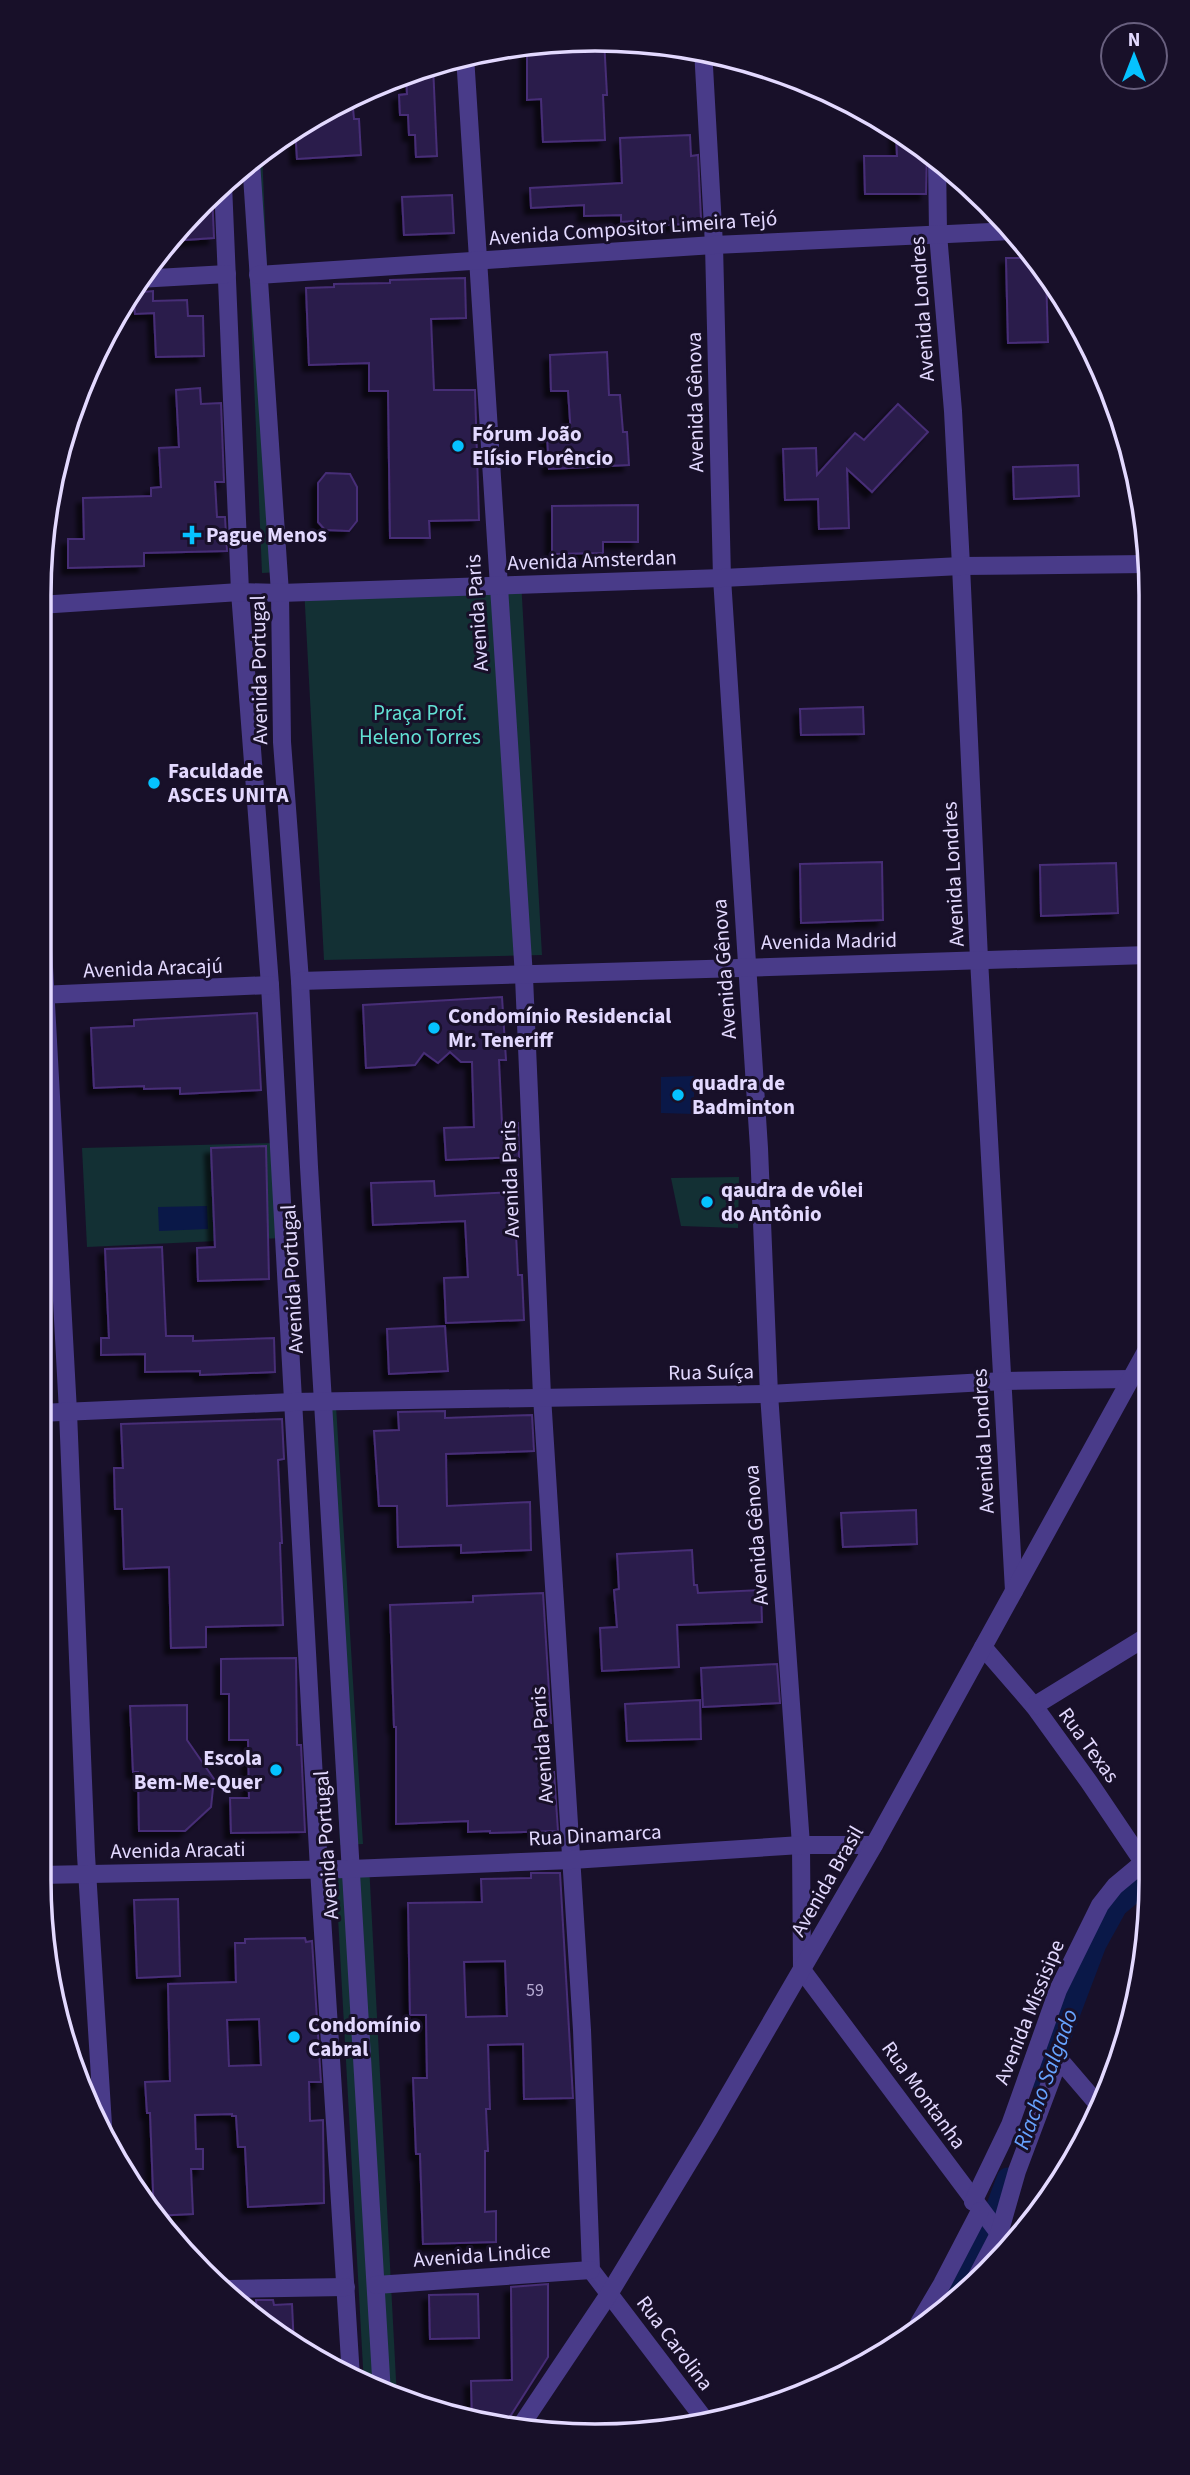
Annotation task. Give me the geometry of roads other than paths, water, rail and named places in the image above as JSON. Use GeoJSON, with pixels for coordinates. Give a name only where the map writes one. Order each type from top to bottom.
{"type":"FeatureCollection","features":[{"type":"Feature","properties":{"kind":"street","name":"Avenida Gênova"},"geometry":{"type":"LineString","coordinates":[[704,62],[714,245],[722,578],[759,1147],[769,1394],[801,1845],[802,1970]]}},
{"type":"Feature","properties":{"kind":"street","name":"Avenida Paris"},"geometry":{"type":"LineString","coordinates":[[466,66],[524,976],[542,1396],[582,2030],[591,2270]]}},
{"type":"Feature","properties":{"kind":"street","name":"Avenida Londres"},"geometry":{"type":"LineString","coordinates":[[937,172],[939,234],[953,411],[979,959],[1014,1591]]}},
{"type":"Feature","properties":{"kind":"street","name":"Avenida Portugal"},"geometry":{"type":"LineString","coordinates":[[252,173],[280,593],[282,742],[300,981],[322,1402],[381,2380]]}},
{"type":"Feature","properties":{"kind":"street","name":"Avenida Portugal"},"geometry":{"type":"LineString","coordinates":[[224,197],[240,592],[270,985],[318,1869],[350,2366]]}},
{"type":"Feature","properties":{"kind":"street","name":"Avenida Compositor Limeira Tejó"},"geometry":{"type":"LineString","coordinates":[[258,275],[714,245],[1000,231]]}},
{"type":"Feature","properties":{"kind":"street"},"geometry":{"type":"LineString","coordinates":[[153,278],[227,274]]}},
{"type":"Feature","properties":{"kind":"street","name":"Avenida Amsterdan"},"geometry":{"type":"LineString","coordinates":[[51,604],[240,592],[280,593],[722,578],[961,566],[1138,564]]}},
{"type":"Feature","properties":{"kind":"street","name":"Avenida Madrid"},"geometry":{"type":"LineString","coordinates":[[300,981],[1139,955]]}},
{"type":"Feature","properties":{"kind":"street","name":"Avenida Aracajú"},"geometry":{"type":"LineString","coordinates":[[51,995],[270,985]]}},
{"type":"Feature","properties":{"kind":"street"},"geometry":{"type":"LineString","coordinates":[[51,1128],[68,1412],[87,1875],[102,2110]]}},
{"type":"Feature","properties":{"kind":"street","name":"Avenida Brasil"},"geometry":{"type":"LineString","coordinates":[[525,2420],[609,2294],[802,1970],[874,1845],[1139,1363]]}},
{"type":"Feature","properties":{"kind":"street","name":"Rua Suíça"},"geometry":{"type":"LineString","coordinates":[[51,1413],[293,1402],[769,1394],[1003,1381],[1130,1379]]}},
{"type":"Feature","properties":{"kind":"street"},"geometry":{"type":"LineString","coordinates":[[1034,1706],[1139,1641]]}},
{"type":"Feature","properties":{"kind":"street","name":"Rua Texas"},"geometry":{"type":"LineString","coordinates":[[983,1647],[1034,1706],[1139,1850]]}},
{"type":"Feature","properties":{"kind":"street","name":"Rua Dinamarca"},"geometry":{"type":"LineString","coordinates":[[318,1869],[572,1860],[801,1845],[874,1845]]}},
{"type":"Feature","properties":{"kind":"street","name":"Avenida Aracati"},"geometry":{"type":"LineString","coordinates":[[51,1875],[318,1869]]}},
{"type":"Feature","properties":{"kind":"street","name":"Avenida Missisipe"},"geometry":{"type":"LineString","coordinates":[[978,2267],[990,2223],[1010,2125],[1058,1990],[1096,1914],[1115,1886],[1139,1870]]}},
{"type":"Feature","properties":{"kind":"street","name":"Rua Montanha"},"geometry":{"type":"LineString","coordinates":[[802,1970],[990,2223]]}},
{"type":"Feature","properties":{"kind":"street","name":"Avenida Missisipe"},"geometry":{"type":"LineString","coordinates":[[925,2313],[942,2284],[990,2223],[1017,2171],[1059,2059],[1093,2099]]}},
{"type":"Feature","properties":{"kind":"street"},"geometry":{"type":"LineString","coordinates":[[591,2270],[609,2294]]}},
{"type":"Feature","properties":{"kind":"street","name":"Avenida Lindice"},"geometry":{"type":"LineString","coordinates":[[376,2285],[591,2270]]}},
{"type":"Feature","properties":{"kind":"street"},"geometry":{"type":"LineString","coordinates":[[236,2289],[346,2287]]}},
{"type":"Feature","properties":{"kind":"street","name":"Rua Carolina"},"geometry":{"type":"LineString","coordinates":[[609,2294],[700,2414]]}},
{"type":"Feature","properties":{"kind":"water","name":"quadra de Badminton"},"geometry":{"type":"Polygon","coordinates":[[[694,1076],[694,1114],[661,1113],[661,1077],[694,1076]]]}},
{"type":"Feature","properties":{"kind":"water"},"geometry":{"type":"Polygon","coordinates":[[[207,1206],[208,1229],[159,1231],[158,1207],[207,1206]]]}},
{"type":"Feature","properties":{"kind":"waterway","name":"Riacho Salgado"},"geometry":{"type":"LineString","coordinates":[[1043,2081],[1095,1944],[1116,1906],[1139,1887]]}},
{"type":"Feature","properties":{"kind":"waterway","name":"Riacho Salgado"},"geometry":{"type":"LineString","coordinates":[[966,2278],[989,2230],[1008,2179]]}},
{"type":"Feature","properties":{"kind":"place","name":"Fórum João Elísio Florêncio"},"geometry":{"type":"Point","coordinates":[458,446]}},
{"type":"Feature","properties":{"kind":"place","name":"Pague Menos"},"geometry":{"type":"Point","coordinates":[192,535]}},
{"type":"Feature","properties":{"kind":"place","name":"Faculdade ASCES UNITA"},"geometry":{"type":"Point","coordinates":[154,783]}},
{"type":"Feature","properties":{"kind":"place","name":"Condomínio Residencial Mr. Teneriff"},"geometry":{"type":"Point","coordinates":[434,1028]}},
{"type":"Feature","properties":{"kind":"place","name":"quadra de Badminton"},"geometry":{"type":"Point","coordinates":[678,1095]}},
{"type":"Feature","properties":{"kind":"place","name":"qaudra de vôlei do Antônio"},"geometry":{"type":"Point","coordinates":[707,1202]}},
{"type":"Feature","properties":{"kind":"place","name":"Escola Bem-Me-Quer"},"geometry":{"type":"Point","coordinates":[276,1770]}},
{"type":"Feature","properties":{"kind":"place","name":"Condomínio Cabral"},"geometry":{"type":"Point","coordinates":[294,2037]}},
{"type":"Feature","properties":{"kind":"park label","name":"Praça Prof. Heleno Torres"},"geometry":{"type":"Point","coordinates":[420,725]}}]}
